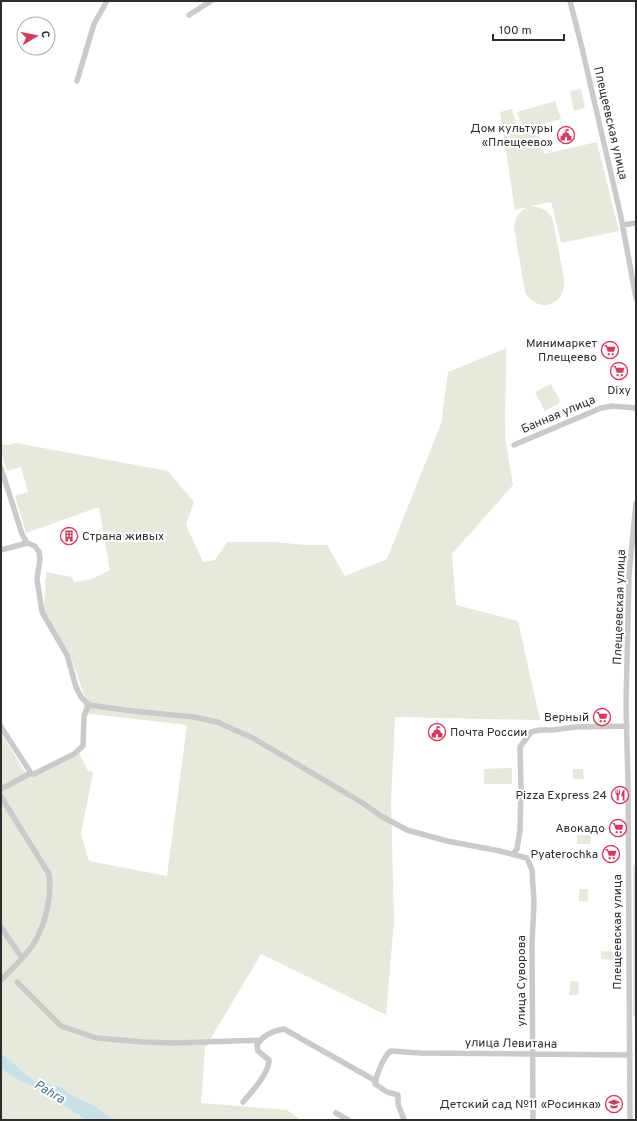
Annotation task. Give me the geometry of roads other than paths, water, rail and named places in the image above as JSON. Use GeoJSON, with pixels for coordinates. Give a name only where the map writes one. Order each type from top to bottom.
{"type":"FeatureCollection","features":[{"type":"Feature","properties":{"kind":"street"},"geometry":{"type":"LineString","coordinates":[[77,81],[94,24],[107,1]]}},
{"type":"Feature","properties":{"kind":"street"},"geometry":{"type":"LineString","coordinates":[[189,15],[212,1]]}},
{"type":"Feature","properties":{"kind":"street","name":"Плещеевская улица"},"geometry":{"type":"LineString","coordinates":[[570,1],[623,225],[636,298]]}},
{"type":"Feature","properties":{"kind":"street"},"geometry":{"type":"LineString","coordinates":[[623,225],[636,223]]}},
{"type":"Feature","properties":{"kind":"street","name":"Банная улица"},"geometry":{"type":"LineString","coordinates":[[514,445],[601,408],[612,406],[636,408]]}},
{"type":"Feature","properties":{"kind":"street"},"geometry":{"type":"LineString","coordinates":[[1,468],[22,534],[27,543]]}},
{"type":"Feature","properties":{"kind":"street","name":"Плещеевская улица"},"geometry":{"type":"LineString","coordinates":[[630,1120],[627,629],[629,575],[636,503]]}},
{"type":"Feature","properties":{"kind":"street"},"geometry":{"type":"LineString","coordinates":[[1,550],[27,543],[35,546],[39,552],[40,559],[37,579],[42,612],[67,655],[76,687],[81,697],[88,705],[132,711],[189,716],[217,722],[253,738],[411,832],[447,841],[513,854],[517,849],[520,830],[520,747],[531,732],[568,728],[627,726]]}},
{"type":"Feature","properties":{"kind":"street"},"geometry":{"type":"LineString","coordinates":[[1,789],[31,773],[34,774],[74,754],[83,746],[84,716],[88,705]]}},
{"type":"Feature","properties":{"kind":"street"},"geometry":{"type":"LineString","coordinates":[[1,727],[31,773]]}},
{"type":"Feature","properties":{"kind":"street"},"geometry":{"type":"LineString","coordinates":[[1,797],[49,874],[50,880],[46,917],[34,944],[1,980]]}},
{"type":"Feature","properties":{"kind":"street","name":"улица Суворова"},"geometry":{"type":"LineString","coordinates":[[513,854],[528,858],[532,870],[534,902],[532,944],[532,1054],[534,1120]]}},
{"type":"Feature","properties":{"kind":"street"},"geometry":{"type":"LineString","coordinates":[[1,927],[22,958]]}},
{"type":"Feature","properties":{"kind":"street"},"geometry":{"type":"LineString","coordinates":[[17,982],[61,1026],[96,1038],[175,1043],[260,1040]]}},
{"type":"Feature","properties":{"kind":"street"},"geometry":{"type":"LineString","coordinates":[[243,1102],[253,1091],[269,1066],[269,1060],[258,1051],[257,1045],[260,1040],[269,1033],[284,1029],[376,1081],[376,1084],[387,1092],[398,1095],[398,1104],[404,1120]]}},
{"type":"Feature","properties":{"kind":"street","name":"улица Левитана"},"geometry":{"type":"LineString","coordinates":[[376,1081],[381,1064],[391,1050],[420,1053],[630,1055]]}},
{"type":"Feature","properties":{"kind":"street"},"geometry":{"type":"LineString","coordinates":[[336,1113],[348,1120]]}},
{"type":"Feature","properties":{"kind":"water","name":"Pahra"},"geometry":{"type":"Polygon","coordinates":[[[1,1053],[33,1080],[61,1087],[75,1097],[93,1105],[115,1120],[86,1120],[45,1093],[1,1069],[1,1053]]]}},
{"type":"Feature","properties":{"kind":"place","name":"Дом культуры «Плещеево»"},"geometry":{"type":"Point","coordinates":[566,135]}},
{"type":"Feature","properties":{"kind":"place","name":"Минимаркет Плещеево"},"geometry":{"type":"Point","coordinates":[610,350]}},
{"type":"Feature","properties":{"kind":"place","name":"Dixy"},"geometry":{"type":"Point","coordinates":[619,371]}},
{"type":"Feature","properties":{"kind":"place","name":"Страна живых"},"geometry":{"type":"Point","coordinates":[69,536]}},
{"type":"Feature","properties":{"kind":"place","name":"Верный"},"geometry":{"type":"Point","coordinates":[602,717]}},
{"type":"Feature","properties":{"kind":"place","name":"Почта России"},"geometry":{"type":"Point","coordinates":[437,732]}},
{"type":"Feature","properties":{"kind":"place","name":"Pizza Express 24"},"geometry":{"type":"Point","coordinates":[620,795]}},
{"type":"Feature","properties":{"kind":"place","name":"Авокадо"},"geometry":{"type":"Point","coordinates":[618,828]}},
{"type":"Feature","properties":{"kind":"place","name":"Pyaterochka"},"geometry":{"type":"Point","coordinates":[611,854]}},
{"type":"Feature","properties":{"kind":"place","name":"Детский сад №11 «Росинка»"},"geometry":{"type":"Point","coordinates":[614,1104]}}]}
